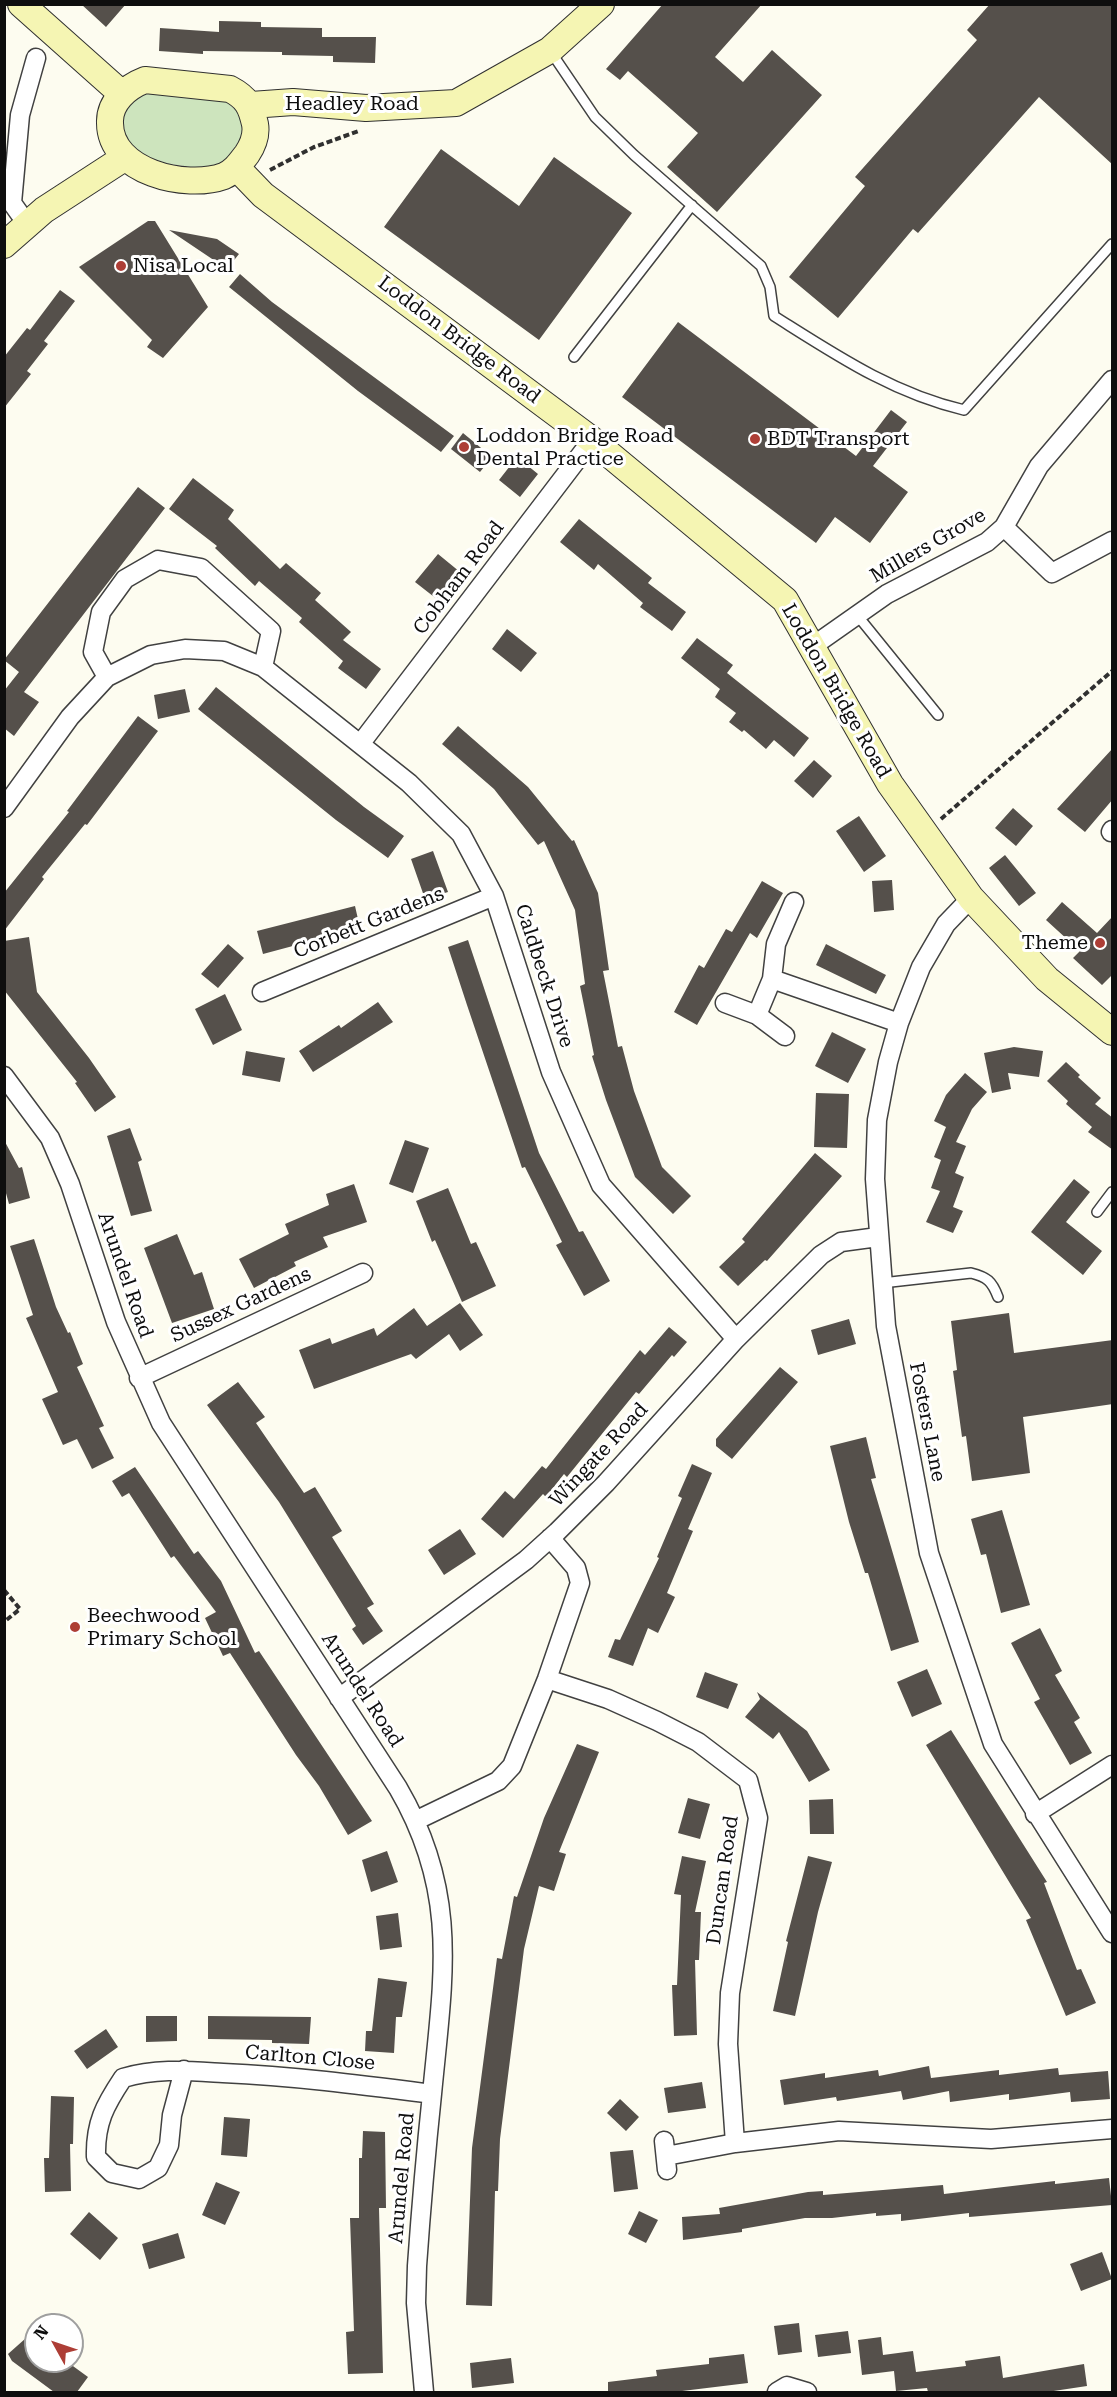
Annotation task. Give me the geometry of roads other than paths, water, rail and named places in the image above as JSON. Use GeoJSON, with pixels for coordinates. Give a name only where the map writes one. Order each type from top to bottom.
{"type":"FeatureCollection","features":[{"type":"Feature","properties":{"kind":"street"},"geometry":{"type":"LineString","coordinates":[[21,4],[122,94]]}},
{"type":"Feature","properties":{"kind":"street","name":"Headley Road"},"geometry":{"type":"LineString","coordinates":[[251,105],[293,102],[366,108],[456,103],[550,50],[601,4]]}},
{"type":"Feature","properties":{"kind":"street"},"geometry":{"type":"LineString","coordinates":[[27,224],[12,203],[20,115],[36,58]]}},
{"type":"Feature","properties":{"kind":"street"},"geometry":{"type":"LineString","coordinates":[[145,80],[230,89],[251,105],[256,131],[243,175],[210,179],[174,178],[138,168],[124,159],[110,123],[113,107],[122,94],[131,85],[145,80]]}},
{"type":"Feature","properties":{"kind":"street"},"geometry":{"type":"LineString","coordinates":[[4,245],[27,224],[124,159]]}},
{"type":"Feature","properties":{"kind":"street","name":"Loddon Bridge Road"},"geometry":{"type":"LineString","coordinates":[[243,175],[263,195],[592,440],[785,600],[890,784],[971,898],[1047,979],[1113,1032]]}},
{"type":"Feature","properties":{"kind":"street","name":"Millers Grove"},"geometry":{"type":"LineString","coordinates":[[813,646],[887,594],[987,542],[1004,527],[1039,466],[1113,380]]}},
{"type":"Feature","properties":{"kind":"street","name":"Cobham Road"},"geometry":{"type":"LineString","coordinates":[[361,742],[592,440]]}},
{"type":"Feature","properties":{"kind":"street"},"geometry":{"type":"LineString","coordinates":[[1004,527],[1052,573],[1113,541]]}},
{"type":"Feature","properties":{"kind":"street"},"geometry":{"type":"LineString","coordinates":[[107,677],[93,652],[101,612],[125,579],[158,560],[201,568],[271,631],[263,667]]}},
{"type":"Feature","properties":{"kind":"street","name":"Caldbeck Drive"},"geometry":{"type":"LineString","coordinates":[[4,808],[70,717],[107,677],[151,655],[185,650],[224,651],[263,667],[361,742],[409,783],[461,834],[494,896],[551,1072],[601,1185],[736,1339]]}},
{"type":"Feature","properties":{"kind":"street","name":"Corbett Gardens"},"geometry":{"type":"LineString","coordinates":[[262,992],[494,896]]}},
{"type":"Feature","properties":{"kind":"street","name":"Fosters Lane"},"geometry":{"type":"LineString","coordinates":[[971,898],[956,913],[936,940],[921,967],[898,1023],[877,1120],[875,1179],[886,1326],[929,1553],[993,1744],[1035,1814],[1113,1933]]}},
{"type":"Feature","properties":{"kind":"street"},"geometry":{"type":"LineString","coordinates":[[757,1015],[772,979],[776,944],[794,902]]}},
{"type":"Feature","properties":{"kind":"street"},"geometry":{"type":"LineString","coordinates":[[772,979],[898,1023]]}},
{"type":"Feature","properties":{"kind":"street"},"geometry":{"type":"LineString","coordinates":[[725,1003],[757,1015],[785,1036]]}},
{"type":"Feature","properties":{"kind":"street","name":"Arundel Road"},"geometry":{"type":"LineString","coordinates":[[4,1076],[12,1098],[50,1138],[70,1184],[116,1322],[161,1423],[417,1821],[429,1851],[441,1904],[445,1958],[417,2266],[416,2303],[424,2392]]}},
{"type":"Feature","properties":{"kind":"street","name":"Wingate Road"},"geometry":{"type":"LineString","coordinates":[[339,1698],[526,1560],[550,1538],[606,1483],[736,1339],[821,1255],[841,1242],[878,1237]]}},
{"type":"Feature","properties":{"kind":"street","name":"Sussex Gardens"},"geometry":{"type":"LineString","coordinates":[[139,1378],[363,1273]]}},
{"type":"Feature","properties":{"kind":"street"},"geometry":{"type":"LineString","coordinates":[[417,1821],[498,1781],[512,1766],[547,1679],[580,1583],[576,1568],[550,1538]]}},
{"type":"Feature","properties":{"kind":"street","name":"Duncan Road"},"geometry":{"type":"LineString","coordinates":[[547,1679],[608,1699],[657,1720],[698,1742],[748,1780],[758,1818],[730,1993],[728,2044],[735,2143]]}},
{"type":"Feature","properties":{"kind":"street"},"geometry":{"type":"LineString","coordinates":[[1035,1814],[1113,1765]]}},
{"type":"Feature","properties":{"kind":"street","name":"Carlton Close"},"geometry":{"type":"LineString","coordinates":[[184,2070],[172,2115],[169,2145],[158,2168],[139,2179],[112,2173],[96,2157],[96,2133],[111,2097],[123,2078],[146,2071],[184,2070],[288,2075],[432,2094]]}},
{"type":"Feature","properties":{"kind":"street"},"geometry":{"type":"LineString","coordinates":[[666,2156],[735,2143],[839,2132],[991,2139],[1113,2129]]}},
{"type":"Feature","properties":{"kind":"street"},"geometry":{"type":"LineString","coordinates":[[777,2392],[787,2386],[807,2392]]}},
{"type":"Feature","properties":{"kind":"lane"},"geometry":{"type":"LineString","coordinates":[[550,50],[595,117],[761,266],[770,287],[774,316],[868,375],[937,404],[964,410],[1113,244]]}},
{"type":"Feature","properties":{"kind":"lane"},"geometry":{"type":"LineString","coordinates":[[574,357],[692,205]]}},
{"type":"Feature","properties":{"kind":"lane"},"geometry":{"type":"LineString","coordinates":[[858,615],[938,715]]}},
{"type":"Feature","properties":{"kind":"lane"},"geometry":{"type":"LineString","coordinates":[[1097,1212],[1113,1192]]}},
{"type":"Feature","properties":{"kind":"lane"},"geometry":{"type":"LineString","coordinates":[[882,1283],[972,1274],[993,1282],[998,1297]]}},
{"type":"Feature","properties":{"kind":"place","name":"Nisa Local"},"geometry":{"type":"Point","coordinates":[121,266]}},
{"type":"Feature","properties":{"kind":"place","name":"BDT Transport"},"geometry":{"type":"Point","coordinates":[755,439]}},
{"type":"Feature","properties":{"kind":"place","name":"Loddon Bridge Road Dental Practice"},"geometry":{"type":"Point","coordinates":[464,447]}},
{"type":"Feature","properties":{"kind":"place","name":"Theme"},"geometry":{"type":"Point","coordinates":[1100,943]}},
{"type":"Feature","properties":{"kind":"place","name":"Beechwood Primary School"},"geometry":{"type":"Point","coordinates":[75,1627]}}]}
